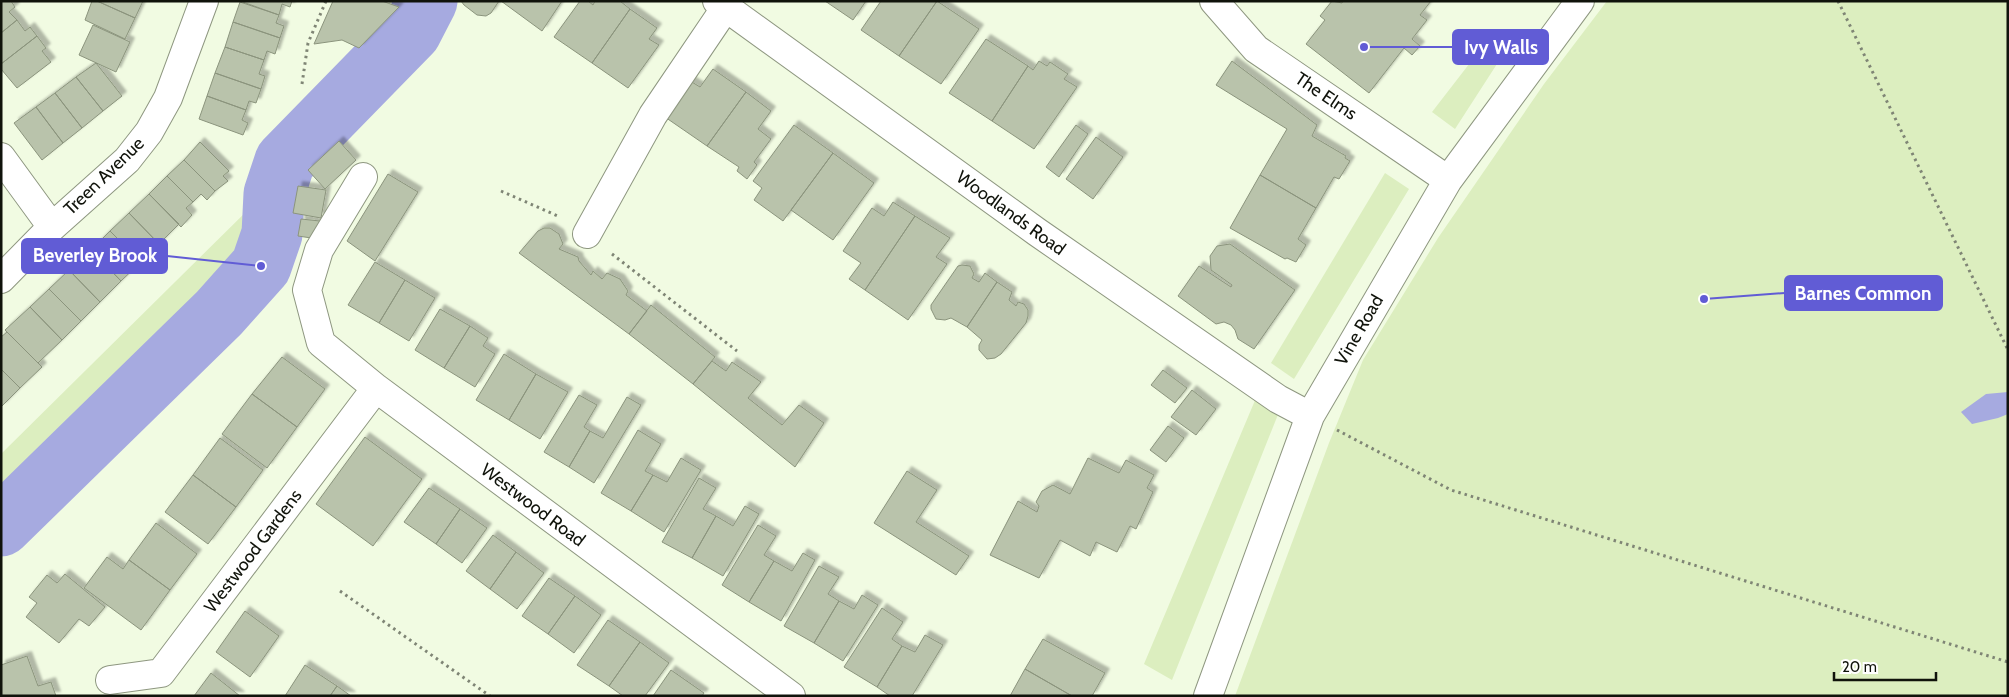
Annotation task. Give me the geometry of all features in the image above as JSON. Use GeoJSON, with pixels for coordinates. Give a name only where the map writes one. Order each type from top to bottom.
{"type":"FeatureCollection","features":[{"type":"Feature","properties":{"kind":"street","name":"Treen Avenue"},"geometry":{"type":"LineString","coordinates":[[1,279],[52,226],[127,160],[149,132],[168,98],[204,1]]}},
{"type":"Feature","properties":{"kind":"street","name":"The Elms"},"geometry":{"type":"LineString","coordinates":[[1214,1],[1256,49],[1448,180]]}},
{"type":"Feature","properties":{"kind":"street","name":"Vine Road"},"geometry":{"type":"LineString","coordinates":[[1208,696],[1310,416],[1448,180],[1580,1]]}},
{"type":"Feature","properties":{"kind":"street"},"geometry":{"type":"LineString","coordinates":[[587,234],[653,115],[722,4]]}},
{"type":"Feature","properties":{"kind":"street","name":"Woodlands Road"},"geometry":{"type":"LineString","coordinates":[[722,4],[1037,232],[1278,399],[1310,416]]}},
{"type":"Feature","properties":{"kind":"street"},"geometry":{"type":"LineString","coordinates":[[1,156],[52,226]]}},
{"type":"Feature","properties":{"kind":"street","name":"Westwood Road"},"geometry":{"type":"LineString","coordinates":[[363,177],[319,250],[307,290],[321,344],[376,388],[787,694]]}},
{"type":"Feature","properties":{"kind":"street","name":"Westwood Gardens"},"geometry":{"type":"LineString","coordinates":[[110,680],[161,673],[376,388]]}},
{"type":"Feature","properties":{"kind":"path"},"geometry":{"type":"LineString","coordinates":[[302,84],[308,43],[326,1]]}},
{"type":"Feature","properties":{"kind":"path"},"geometry":{"type":"LineString","coordinates":[[1838,1],[2008,350]]}},
{"type":"Feature","properties":{"kind":"path"},"geometry":{"type":"LineString","coordinates":[[501,191],[556,215],[587,234],[737,351]]}},
{"type":"Feature","properties":{"kind":"path"},"geometry":{"type":"LineString","coordinates":[[1310,416],[1451,490],[2008,662]]}},
{"type":"Feature","properties":{"kind":"path"},"geometry":{"type":"LineString","coordinates":[[340,591],[490,696]]}},
{"type":"Feature","properties":{"kind":"green space"},"geometry":{"type":"Polygon","coordinates":[[[1607,1],[2008,1],[2008,696],[1235,696],[1329,443],[1363,360],[1438,238],[1544,84],[1607,1]]]}},
{"type":"Feature","properties":{"kind":"green space"},"geometry":{"type":"Polygon","coordinates":[[[1490,37],[1506,50],[1455,129],[1432,112],[1490,37]]]}},
{"type":"Feature","properties":{"kind":"green space"},"geometry":{"type":"Polygon","coordinates":[[[1385,173],[1409,189],[1294,379],[1271,363],[1385,173]]]}},
{"type":"Feature","properties":{"kind":"green space"},"geometry":{"type":"Polygon","coordinates":[[[262,196],[260,225],[253,266],[1,513],[1,454],[262,196]]]}},
{"type":"Feature","properties":{"kind":"green space"},"geometry":{"type":"Polygon","coordinates":[[[1256,398],[1279,412],[1172,680],[1144,664],[1256,398]]]}},
{"type":"Feature","properties":{"kind":"water"},"geometry":{"type":"Polygon","coordinates":[[[2008,392],[2008,414],[1972,424],[1961,412],[1986,394],[2008,392]]]}},
{"type":"Feature","properties":{"kind":"building"},"geometry":{"type":"Polygon","coordinates":[[[1,1],[11,1],[15,7],[9,12],[17,20],[1,33],[1,1]]]}},
{"type":"Feature","properties":{"kind":"building"},"geometry":{"type":"Polygon","coordinates":[[[92,1],[97,1],[135,18],[125,39],[85,20],[92,1]]]}},
{"type":"Feature","properties":{"kind":"building"},"geometry":{"type":"Polygon","coordinates":[[[97,1],[143,1],[135,18],[97,1]]]}},
{"type":"Feature","properties":{"kind":"building"},"geometry":{"type":"Polygon","coordinates":[[[240,1],[292,1],[290,7],[282,4],[279,15],[240,1]]]}},
{"type":"Feature","properties":{"kind":"building"},"geometry":{"type":"Polygon","coordinates":[[[333,1],[382,1],[399,7],[359,48],[342,40],[314,44],[333,1]]]}},
{"type":"Feature","properties":{"kind":"building"},"geometry":{"type":"Polygon","coordinates":[[[461,1],[499,1],[491,13],[486,16],[477,15],[461,1]]]}},
{"type":"Feature","properties":{"kind":"building"},"geometry":{"type":"Polygon","coordinates":[[[501,1],[562,1],[542,31],[501,1]]]}},
{"type":"Feature","properties":{"kind":"building"},"geometry":{"type":"Polygon","coordinates":[[[580,1],[588,1],[593,5],[595,1],[620,1],[630,9],[592,63],[554,37],[580,1]]]}},
{"type":"Feature","properties":{"kind":"building"},"geometry":{"type":"Polygon","coordinates":[[[825,1],[866,1],[853,20],[825,1]]]}},
{"type":"Feature","properties":{"kind":"building"},"geometry":{"type":"Polygon","coordinates":[[[881,1],[937,1],[899,56],[861,30],[881,1]]]}},
{"type":"Feature","properties":{"kind":"building"},"geometry":{"type":"Polygon","coordinates":[[[937,1],[979,29],[941,84],[899,56],[937,1]]]}},
{"type":"Feature","properties":{"kind":"building"},"geometry":{"type":"Polygon","coordinates":[[[1332,1],[1342,3],[1343,1],[1431,1],[1420,15],[1427,20],[1412,39],[1420,46],[1412,55],[1404,48],[1369,93],[1306,44],[1325,20],[1320,16],[1332,1]]]}},
{"type":"Feature","properties":{"kind":"building"},"geometry":{"type":"Polygon","coordinates":[[[240,2],[279,15],[276,23],[284,26],[280,38],[233,22],[240,2]]]}},
{"type":"Feature","properties":{"kind":"building"},"geometry":{"type":"Polygon","coordinates":[[[630,9],[657,28],[649,39],[659,45],[628,88],[592,63],[630,9]]]}},
{"type":"Feature","properties":{"kind":"building"},"geometry":{"type":"Polygon","coordinates":[[[17,20],[25,31],[30,27],[37,36],[1,64],[1,33],[17,20]]]}},
{"type":"Feature","properties":{"kind":"building"},"geometry":{"type":"Polygon","coordinates":[[[233,22],[280,38],[275,54],[267,51],[264,60],[225,47],[233,22]]]}},
{"type":"Feature","properties":{"kind":"building"},"geometry":{"type":"Polygon","coordinates":[[[93,25],[130,42],[116,72],[79,55],[93,25]]]}},
{"type":"Feature","properties":{"kind":"building"},"geometry":{"type":"Polygon","coordinates":[[[37,36],[46,48],[42,51],[51,62],[17,88],[1,69],[1,64],[37,36]]]}},
{"type":"Feature","properties":{"kind":"building"},"geometry":{"type":"Polygon","coordinates":[[[986,39],[1028,66],[992,121],[949,93],[986,39]]]}},
{"type":"Feature","properties":{"kind":"building"},"geometry":{"type":"Polygon","coordinates":[[[225,47],[264,60],[259,74],[265,76],[261,89],[215,73],[225,47]]]}},
{"type":"Feature","properties":{"kind":"building"},"geometry":{"type":"Polygon","coordinates":[[[1039,61],[1047,66],[1050,62],[1068,74],[1064,79],[1077,87],[1034,149],[992,121],[1028,66],[1033,70],[1039,61]]]}},
{"type":"Feature","properties":{"kind":"building"},"geometry":{"type":"Polygon","coordinates":[[[1232,61],[1317,125],[1312,136],[1346,156],[1345,158],[1350,161],[1339,179],[1334,177],[1316,208],[1260,175],[1287,129],[1216,85],[1232,61]]]}},
{"type":"Feature","properties":{"kind":"building"},"geometry":{"type":"Polygon","coordinates":[[[96,63],[122,96],[103,111],[76,77],[96,63]]]}},
{"type":"Feature","properties":{"kind":"building"},"geometry":{"type":"Polygon","coordinates":[[[713,69],[746,92],[707,146],[662,115],[687,79],[700,87],[713,69]]]}},
{"type":"Feature","properties":{"kind":"building"},"geometry":{"type":"Polygon","coordinates":[[[215,73],[261,89],[256,103],[249,101],[246,110],[207,96],[215,73]]]}},
{"type":"Feature","properties":{"kind":"building"},"geometry":{"type":"Polygon","coordinates":[[[76,77],[103,111],[82,128],[55,93],[76,77]]]}},
{"type":"Feature","properties":{"kind":"building"},"geometry":{"type":"Polygon","coordinates":[[[746,92],[771,111],[758,129],[771,139],[754,162],[757,165],[747,179],[737,171],[739,167],[707,146],[746,92]]]}},
{"type":"Feature","properties":{"kind":"building"},"geometry":{"type":"Polygon","coordinates":[[[55,93],[82,128],[63,143],[36,107],[55,93]]]}},
{"type":"Feature","properties":{"kind":"building"},"geometry":{"type":"Polygon","coordinates":[[[207,96],[246,110],[242,120],[248,123],[243,135],[199,119],[207,96]]]}},
{"type":"Feature","properties":{"kind":"building"},"geometry":{"type":"Polygon","coordinates":[[[36,107],[63,143],[42,160],[14,123],[36,107]]]}},
{"type":"Feature","properties":{"kind":"building"},"geometry":{"type":"Polygon","coordinates":[[[794,125],[833,153],[783,221],[754,200],[762,188],[753,181],[794,125]]]}},
{"type":"Feature","properties":{"kind":"building"},"geometry":{"type":"Polygon","coordinates":[[[1076,125],[1088,134],[1059,177],[1046,167],[1076,125]]]}},
{"type":"Feature","properties":{"kind":"building"},"geometry":{"type":"Polygon","coordinates":[[[1096,137],[1123,157],[1093,199],[1066,179],[1096,137]]]}},
{"type":"Feature","properties":{"kind":"building"},"geometry":{"type":"Polygon","coordinates":[[[339,141],[356,160],[325,189],[308,170],[339,141]]]}},
{"type":"Feature","properties":{"kind":"building"},"geometry":{"type":"Polygon","coordinates":[[[200,142],[229,171],[223,176],[228,181],[215,191],[184,160],[200,142]]]}},
{"type":"Feature","properties":{"kind":"building"},"geometry":{"type":"Polygon","coordinates":[[[833,153],[874,183],[833,240],[791,210],[833,153]]]}},
{"type":"Feature","properties":{"kind":"building"},"geometry":{"type":"Polygon","coordinates":[[[184,160],[215,191],[207,200],[201,194],[193,202],[167,176],[184,160]]]}},
{"type":"Feature","properties":{"kind":"building"},"geometry":{"type":"Polygon","coordinates":[[[388,174],[418,192],[375,261],[347,241],[388,174]]]}},
{"type":"Feature","properties":{"kind":"building"},"geometry":{"type":"Polygon","coordinates":[[[1260,175],[1316,208],[1298,239],[1306,245],[1296,262],[1285,259],[1230,228],[1260,175]]]}},
{"type":"Feature","properties":{"kind":"building"},"geometry":{"type":"Polygon","coordinates":[[[167,176],[193,202],[186,208],[192,215],[181,227],[149,194],[167,176]]]}},
{"type":"Feature","properties":{"kind":"building"},"geometry":{"type":"Polygon","coordinates":[[[298,186],[326,190],[321,218],[293,213],[298,186]]]}},
{"type":"Feature","properties":{"kind":"building"},"geometry":{"type":"Polygon","coordinates":[[[149,194],[179,224],[159,244],[129,213],[149,194]]]}},
{"type":"Feature","properties":{"kind":"building"},"geometry":{"type":"Polygon","coordinates":[[[893,202],[915,216],[865,290],[849,279],[861,263],[843,251],[872,208],[884,216],[893,202]]]}},
{"type":"Feature","properties":{"kind":"building"},"geometry":{"type":"Polygon","coordinates":[[[129,213],[159,244],[141,262],[110,231],[129,213]]]}},
{"type":"Feature","properties":{"kind":"building"},"geometry":{"type":"Polygon","coordinates":[[[915,216],[950,238],[936,257],[947,264],[908,320],[865,290],[915,216]]]}},
{"type":"Feature","properties":{"kind":"building"},"geometry":{"type":"Polygon","coordinates":[[[301,219],[320,221],[318,239],[298,236],[301,219]]]}},
{"type":"Feature","properties":{"kind":"building"},"geometry":{"type":"Polygon","coordinates":[[[550,228],[559,234],[563,244],[559,249],[578,257],[579,261],[591,275],[593,271],[602,279],[607,273],[620,279],[628,291],[626,295],[647,311],[629,334],[519,253],[538,231],[550,228]]]}},
{"type":"Feature","properties":{"kind":"building"},"geometry":{"type":"Polygon","coordinates":[[[110,231],[141,262],[121,281],[91,250],[110,231]]]}},
{"type":"Feature","properties":{"kind":"building"},"geometry":{"type":"Polygon","coordinates":[[[1230,244],[1295,290],[1254,349],[1238,339],[1231,325],[1224,322],[1216,324],[1178,296],[1199,266],[1231,287],[1232,285],[1211,270],[1210,256],[1217,246],[1230,244]]]}},
{"type":"Feature","properties":{"kind":"building"},"geometry":{"type":"Polygon","coordinates":[[[91,250],[121,281],[100,302],[69,270],[91,250]]]}},
{"type":"Feature","properties":{"kind":"building"},"geometry":{"type":"Polygon","coordinates":[[[375,262],[405,280],[379,323],[348,305],[375,262]]]}},
{"type":"Feature","properties":{"kind":"building"},"geometry":{"type":"Polygon","coordinates":[[[958,266],[970,266],[974,274],[972,278],[979,282],[985,273],[997,282],[967,327],[951,318],[945,320],[936,319],[931,309],[931,305],[958,266]]]}},
{"type":"Feature","properties":{"kind":"building"},"geometry":{"type":"Polygon","coordinates":[[[69,270],[100,302],[81,321],[49,289],[69,270]]]}},
{"type":"Feature","properties":{"kind":"building"},"geometry":{"type":"Polygon","coordinates":[[[405,280],[435,298],[409,341],[379,323],[405,280]]]}},
{"type":"Feature","properties":{"kind":"building"},"geometry":{"type":"Polygon","coordinates":[[[997,282],[1012,292],[1009,300],[1016,306],[1018,302],[1024,304],[1028,310],[1028,316],[1026,323],[1001,354],[995,358],[987,359],[979,350],[982,340],[967,327],[997,282]]]}},
{"type":"Feature","properties":{"kind":"building"},"geometry":{"type":"Polygon","coordinates":[[[49,289],[81,321],[62,340],[30,307],[49,289]]]}},
{"type":"Feature","properties":{"kind":"building"},"geometry":{"type":"Polygon","coordinates":[[[651,305],[715,357],[693,384],[629,334],[651,305]]]}},
{"type":"Feature","properties":{"kind":"building"},"geometry":{"type":"Polygon","coordinates":[[[30,307],[62,340],[38,363],[5,330],[30,307]]]}},
{"type":"Feature","properties":{"kind":"building"},"geometry":{"type":"Polygon","coordinates":[[[440,309],[470,326],[444,368],[415,350],[440,309]]]}},
{"type":"Feature","properties":{"kind":"building"},"geometry":{"type":"Polygon","coordinates":[[[470,326],[488,338],[483,346],[495,354],[475,387],[444,368],[470,326]]]}},
{"type":"Feature","properties":{"kind":"building"},"geometry":{"type":"Polygon","coordinates":[[[7,332],[42,367],[20,388],[1,369],[1,337],[7,332]]]}},
{"type":"Feature","properties":{"kind":"building"},"geometry":{"type":"Polygon","coordinates":[[[504,354],[536,374],[509,420],[476,400],[504,354]]]}},
{"type":"Feature","properties":{"kind":"building"},"geometry":{"type":"Polygon","coordinates":[[[282,357],[325,389],[297,427],[252,394],[282,357]]]}},
{"type":"Feature","properties":{"kind":"building"},"geometry":{"type":"Polygon","coordinates":[[[712,361],[726,371],[732,362],[761,382],[748,398],[782,425],[799,405],[824,423],[795,467],[693,384],[712,361]]]}},
{"type":"Feature","properties":{"kind":"building"},"geometry":{"type":"Polygon","coordinates":[[[1,369],[20,388],[1,407],[1,369]]]}},
{"type":"Feature","properties":{"kind":"building"},"geometry":{"type":"Polygon","coordinates":[[[1163,370],[1187,388],[1175,403],[1151,385],[1163,370]]]}},
{"type":"Feature","properties":{"kind":"building"},"geometry":{"type":"Polygon","coordinates":[[[536,374],[568,392],[540,439],[509,420],[536,374]]]}},
{"type":"Feature","properties":{"kind":"building"},"geometry":{"type":"Polygon","coordinates":[[[1192,390],[1216,409],[1196,435],[1171,417],[1192,390]]]}},
{"type":"Feature","properties":{"kind":"building"},"geometry":{"type":"Polygon","coordinates":[[[252,394],[297,427],[267,468],[222,434],[252,394]]]}},
{"type":"Feature","properties":{"kind":"building"},"geometry":{"type":"Polygon","coordinates":[[[579,395],[597,405],[584,427],[590,431],[569,467],[544,452],[579,395]]]}},
{"type":"Feature","properties":{"kind":"building"},"geometry":{"type":"Polygon","coordinates":[[[627,397],[641,405],[594,483],[569,467],[590,431],[603,438],[627,397]]]}},
{"type":"Feature","properties":{"kind":"building"},"geometry":{"type":"Polygon","coordinates":[[[1168,426],[1184,438],[1166,462],[1150,450],[1168,426]]]}},
{"type":"Feature","properties":{"kind":"building"},"geometry":{"type":"Polygon","coordinates":[[[638,430],[661,444],[645,471],[653,475],[631,511],[601,493],[638,430]]]}},
{"type":"Feature","properties":{"kind":"building"},"geometry":{"type":"Polygon","coordinates":[[[365,437],[422,479],[373,546],[316,504],[365,437]]]}},
{"type":"Feature","properties":{"kind":"building"},"geometry":{"type":"Polygon","coordinates":[[[220,438],[263,470],[236,507],[193,475],[220,438]]]}},
{"type":"Feature","properties":{"kind":"building"},"geometry":{"type":"Polygon","coordinates":[[[681,458],[701,470],[664,532],[631,511],[653,475],[667,482],[681,458]]]}},
{"type":"Feature","properties":{"kind":"building"},"geometry":{"type":"Polygon","coordinates":[[[1088,458],[1119,473],[1126,460],[1154,475],[1147,488],[1153,492],[1136,529],[1130,526],[1117,552],[1096,542],[1090,556],[1060,540],[1039,578],[990,555],[1018,501],[1037,512],[1039,506],[1036,502],[1042,491],[1053,485],[1070,494],[1088,458]]]}},
{"type":"Feature","properties":{"kind":"building"},"geometry":{"type":"Polygon","coordinates":[[[907,471],[937,490],[916,522],[969,556],[956,575],[874,523],[907,471]]]}},
{"type":"Feature","properties":{"kind":"building"},"geometry":{"type":"Polygon","coordinates":[[[193,475],[236,507],[208,544],[165,512],[193,475]]]}},
{"type":"Feature","properties":{"kind":"building"},"geometry":{"type":"Polygon","coordinates":[[[699,478],[716,488],[703,509],[716,516],[692,558],[662,542],[699,478]]]}},
{"type":"Feature","properties":{"kind":"building"},"geometry":{"type":"Polygon","coordinates":[[[429,488],[460,509],[436,544],[404,522],[429,488]]]}},
{"type":"Feature","properties":{"kind":"building"},"geometry":{"type":"Polygon","coordinates":[[[745,506],[759,514],[723,576],[692,558],[716,516],[733,526],[745,506]]]}},
{"type":"Feature","properties":{"kind":"building"},"geometry":{"type":"Polygon","coordinates":[[[460,509],[487,528],[462,563],[436,544],[460,509]]]}},
{"type":"Feature","properties":{"kind":"building"},"geometry":{"type":"Polygon","coordinates":[[[156,523],[197,554],[170,590],[129,560],[156,523]]]}},
{"type":"Feature","properties":{"kind":"building"},"geometry":{"type":"Polygon","coordinates":[[[758,525],[776,536],[764,555],[774,561],[749,602],[722,585],[758,525]]]}},
{"type":"Feature","properties":{"kind":"building"},"geometry":{"type":"Polygon","coordinates":[[[493,535],[516,552],[490,589],[466,571],[493,535]]]}},
{"type":"Feature","properties":{"kind":"building"},"geometry":{"type":"Polygon","coordinates":[[[516,552],[544,573],[517,609],[490,589],[516,552]]]}},
{"type":"Feature","properties":{"kind":"building"},"geometry":{"type":"Polygon","coordinates":[[[803,553],[815,560],[781,621],[749,602],[774,561],[792,571],[803,553]]]}},
{"type":"Feature","properties":{"kind":"building"},"geometry":{"type":"Polygon","coordinates":[[[107,557],[123,569],[129,560],[170,590],[141,630],[84,588],[107,557]]]}},
{"type":"Feature","properties":{"kind":"building"},"geometry":{"type":"Polygon","coordinates":[[[819,566],[839,577],[828,594],[839,601],[814,643],[784,626],[819,566]]]}},
{"type":"Feature","properties":{"kind":"building"},"geometry":{"type":"Polygon","coordinates":[[[65,574],[105,607],[89,626],[79,619],[59,643],[26,617],[37,603],[29,597],[47,575],[57,583],[65,574]]]}},
{"type":"Feature","properties":{"kind":"building"},"geometry":{"type":"Polygon","coordinates":[[[549,578],[575,596],[548,634],[522,616],[549,578]]]}},
{"type":"Feature","properties":{"kind":"building"},"geometry":{"type":"Polygon","coordinates":[[[862,595],[878,605],[843,661],[814,643],[839,601],[854,609],[862,595]]]}},
{"type":"Feature","properties":{"kind":"building"},"geometry":{"type":"Polygon","coordinates":[[[575,596],[601,615],[574,653],[548,634],[575,596]]]}},
{"type":"Feature","properties":{"kind":"building"},"geometry":{"type":"Polygon","coordinates":[[[882,608],[903,622],[892,639],[902,646],[877,687],[844,667],[882,608]]]}},
{"type":"Feature","properties":{"kind":"building"},"geometry":{"type":"Polygon","coordinates":[[[245,611],[279,636],[250,677],[216,652],[245,611]]]}},
{"type":"Feature","properties":{"kind":"building"},"geometry":{"type":"Polygon","coordinates":[[[608,620],[640,642],[609,686],[577,665],[608,620]]]}},
{"type":"Feature","properties":{"kind":"building"},"geometry":{"type":"Polygon","coordinates":[[[925,635],[943,645],[912,696],[890,696],[877,687],[902,646],[915,652],[925,635]]]}},
{"type":"Feature","properties":{"kind":"building"},"geometry":{"type":"Polygon","coordinates":[[[1043,639],[1105,673],[1092,696],[1072,696],[1025,669],[1043,639]]]}},
{"type":"Feature","properties":{"kind":"building"},"geometry":{"type":"Polygon","coordinates":[[[640,642],[669,663],[645,696],[623,696],[609,686],[640,642]]]}},
{"type":"Feature","properties":{"kind":"building"},"geometry":{"type":"Polygon","coordinates":[[[27,656],[38,686],[51,682],[56,696],[1,696],[1,665],[27,656]]]}},
{"type":"Feature","properties":{"kind":"building"},"geometry":{"type":"Polygon","coordinates":[[[305,665],[337,686],[330,696],[285,696],[305,665]]]}},
{"type":"Feature","properties":{"kind":"building"},"geometry":{"type":"Polygon","coordinates":[[[1025,669],[1072,696],[1010,696],[1025,669]]]}},
{"type":"Feature","properties":{"kind":"building"},"geometry":{"type":"Polygon","coordinates":[[[671,670],[704,693],[702,696],[653,696],[671,670]]]}},
{"type":"Feature","properties":{"kind":"building"},"geometry":{"type":"Polygon","coordinates":[[[211,673],[240,696],[194,696],[211,673]]]}},
{"type":"Feature","properties":{"kind":"building"},"geometry":{"type":"Polygon","coordinates":[[[337,686],[351,696],[330,696],[337,686]]]}},
{"type":"Feature","properties":{"kind":"waterway"},"geometry":{"type":"LineString","coordinates":[[1,526],[219,313],[261,266],[272,234],[274,194],[285,161],[411,32],[427,1]]}},
{"type":"Feature","properties":{"kind":"place","name":"Ivy Walls"},"geometry":{"type":"Point","coordinates":[1364,47]}},
{"type":"Feature","properties":{"kind":"place","name":"Beverley Brook"},"geometry":{"type":"Point","coordinates":[261,266]}},
{"type":"Feature","properties":{"kind":"place","name":"Barnes Common"},"geometry":{"type":"Point","coordinates":[1704,299]}}]}
